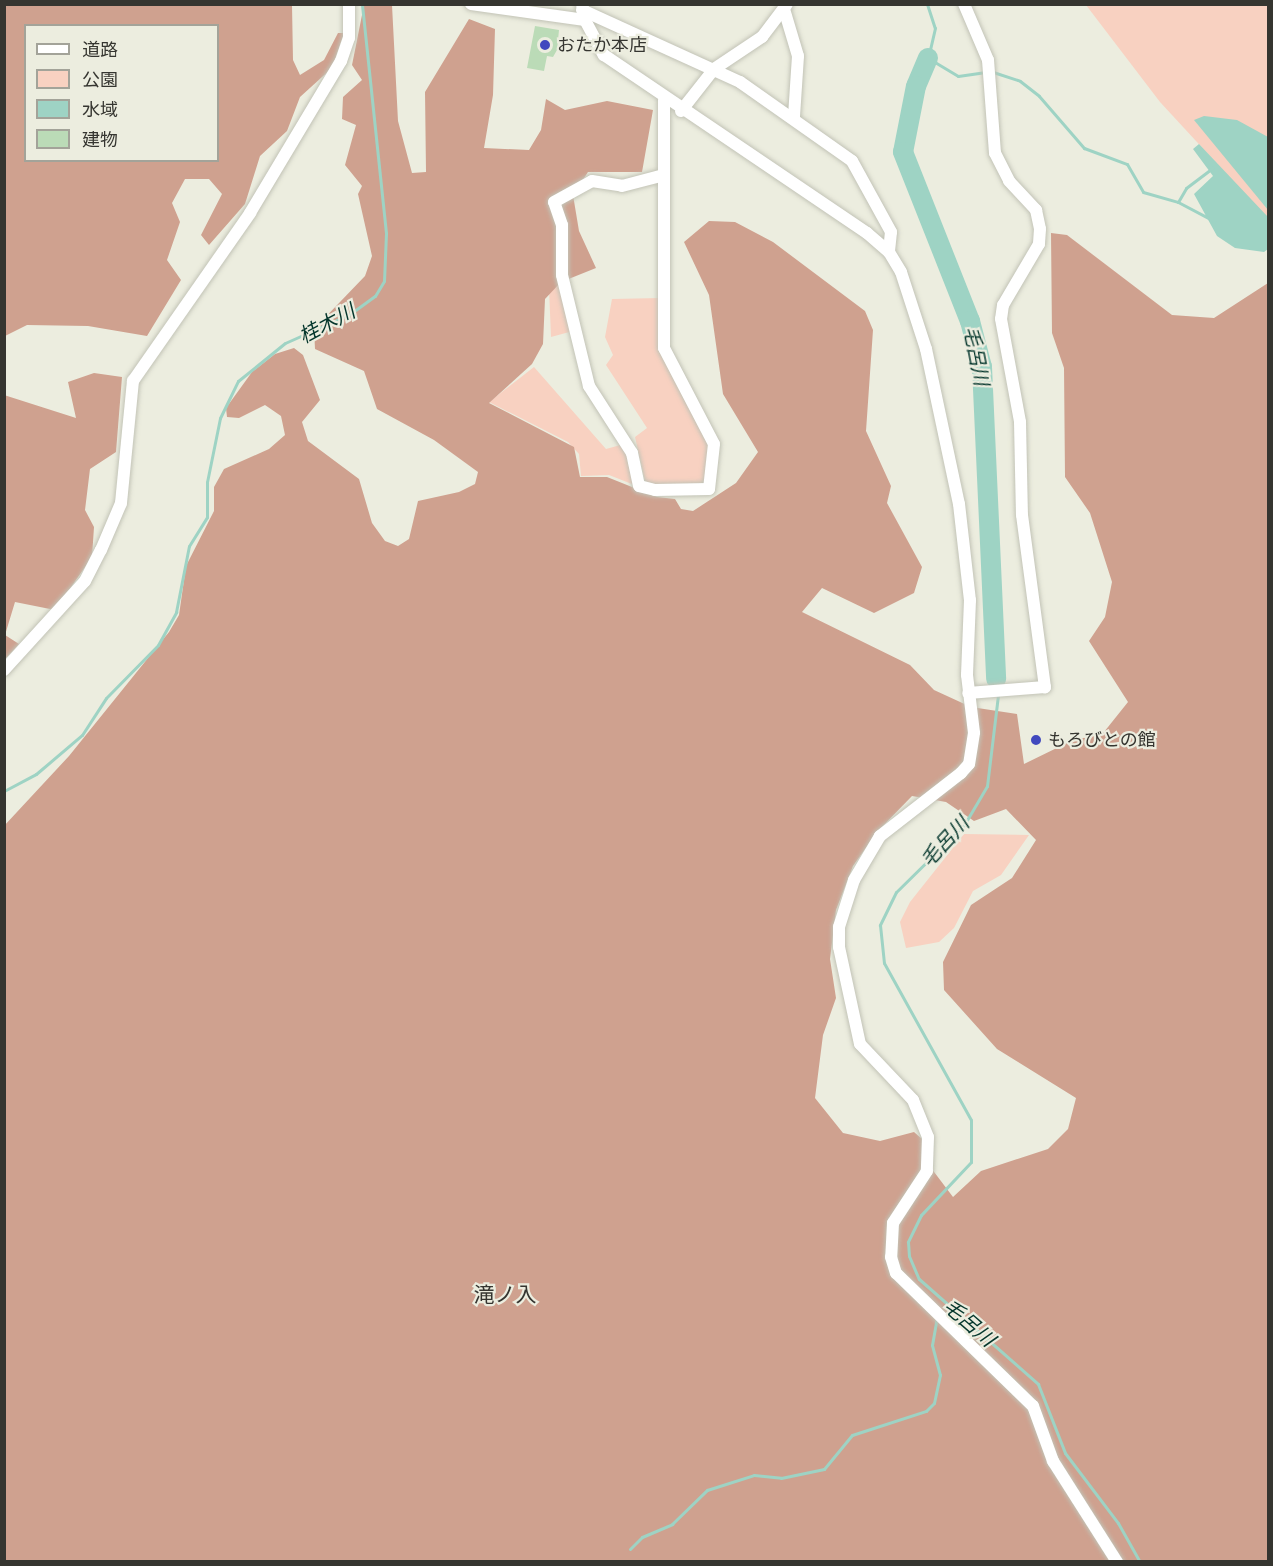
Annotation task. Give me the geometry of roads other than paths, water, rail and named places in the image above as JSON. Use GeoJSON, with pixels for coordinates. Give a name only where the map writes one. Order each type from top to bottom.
{"type":"FeatureCollection","features":[{"type":"Feature","properties":{"kind":"street"},"geometry":{"type":"LineString","coordinates":[[4,670],[85,581],[101,550],[120,503],[133,381],[250,213],[341,61],[349,38],[349,4]]}},
{"type":"Feature","properties":{"kind":"street"},"geometry":{"type":"LineString","coordinates":[[471,4],[583,12],[714,69],[794,117],[856,165],[891,232],[889,252]]}},
{"type":"Feature","properties":{"kind":"street"},"geometry":{"type":"LineString","coordinates":[[964,4],[988,60],[995,153],[1009,182],[1036,210],[1040,229],[1039,244],[1003,305],[1002,319],[1020,422],[1022,515],[1044,671],[1043,690],[971,693]]}},
{"type":"Feature","properties":{"kind":"street"},"geometry":{"type":"LineString","coordinates":[[681,111],[714,69],[762,37],[786,7]]}},
{"type":"Feature","properties":{"kind":"street"},"geometry":{"type":"LineString","coordinates":[[786,7],[798,56],[794,117]]}},
{"type":"Feature","properties":{"kind":"street"},"geometry":{"type":"LineString","coordinates":[[583,12],[604,55],[664,100],[889,252],[901,272],[926,349],[959,504],[970,600],[974,733],[969,764],[880,836],[854,880],[839,927],[839,947],[860,1044],[913,1100],[928,1137],[927,1172],[893,1223],[891,1257],[897,1273],[1033,1406],[1053,1461],[1117,1562]]}},
{"type":"Feature","properties":{"kind":"street"},"geometry":{"type":"LineString","coordinates":[[664,100],[664,175],[664,348],[714,444],[709,489],[655,490],[639,486],[632,453],[589,386],[562,274],[562,225],[554,202],[592,181],[622,186],[664,175]]}},
{"type":"Feature","properties":{"kind":"water"},"geometry":{"type":"Polygon","coordinates":[[[1204,116],[1237,120],[1268,137],[1268,210],[1194,120],[1204,116]]]}},
{"type":"Feature","properties":{"kind":"water"},"geometry":{"type":"Polygon","coordinates":[[[1199,144],[1268,217],[1268,249],[1264,252],[1235,248],[1217,236],[1194,194],[1213,176],[1193,149],[1199,144]]]}},
{"type":"Feature","properties":{"kind":"waterway","name":"桂木川"},"geometry":{"type":"LineString","coordinates":[[4,791],[36,774],[82,735],[106,698],[158,645],[176,612],[189,546],[207,517],[207,482],[220,418],[238,381],[285,343],[350,314],[375,296],[384,281],[386,233],[362,4]]}},
{"type":"Feature","properties":{"kind":"waterway","name":"毛呂川"},"geometry":{"type":"LineString","coordinates":[[927,4],[935,28],[928,58],[958,76],[986,72]]}},
{"type":"Feature","properties":{"kind":"waterway","name":"毛呂川"},"geometry":{"type":"LineString","coordinates":[[928,58],[916,86],[903,152],[970,321],[982,367],[996,679]]}},
{"type":"Feature","properties":{"kind":"waterway"},"geometry":{"type":"LineString","coordinates":[[993,72],[1020,81],[1039,96],[1084,148],[1127,164],[1143,192],[1178,202],[1214,221]]}},
{"type":"Feature","properties":{"kind":"waterway"},"geometry":{"type":"LineString","coordinates":[[1178,202],[1186,188],[1213,168]]}},
{"type":"Feature","properties":{"kind":"waterway","name":"毛呂川"},"geometry":{"type":"LineString","coordinates":[[996,679],[997,689]]}},
{"type":"Feature","properties":{"kind":"waterway","name":"毛呂川"},"geometry":{"type":"LineString","coordinates":[[998,695],[987,786],[964,825],[896,892],[880,925],[884,963],[971,1120],[971,1162],[921,1215],[908,1242],[909,1256],[919,1279],[1038,1384],[1065,1453],[1118,1523],[1140,1562]]}},
{"type":"Feature","properties":{"kind":"waterway"},"geometry":{"type":"LineString","coordinates":[[630,1549],[642,1537],[672,1524],[707,1490],[754,1475],[781,1478],[824,1469],[852,1435],[926,1411],[934,1403],[940,1375],[932,1345],[937,1317]]}},
{"type":"Feature","properties":{"kind":"place","name":"おたか本店"},"geometry":{"type":"Point","coordinates":[545,45]}},
{"type":"Feature","properties":{"kind":"place","name":"もろびとの館"},"geometry":{"type":"Point","coordinates":[1036,740]}},
{"type":"Feature","properties":{"kind":"district","name":"滝ノ入"},"geometry":{"type":"Point","coordinates":[505,1295]}}]}
